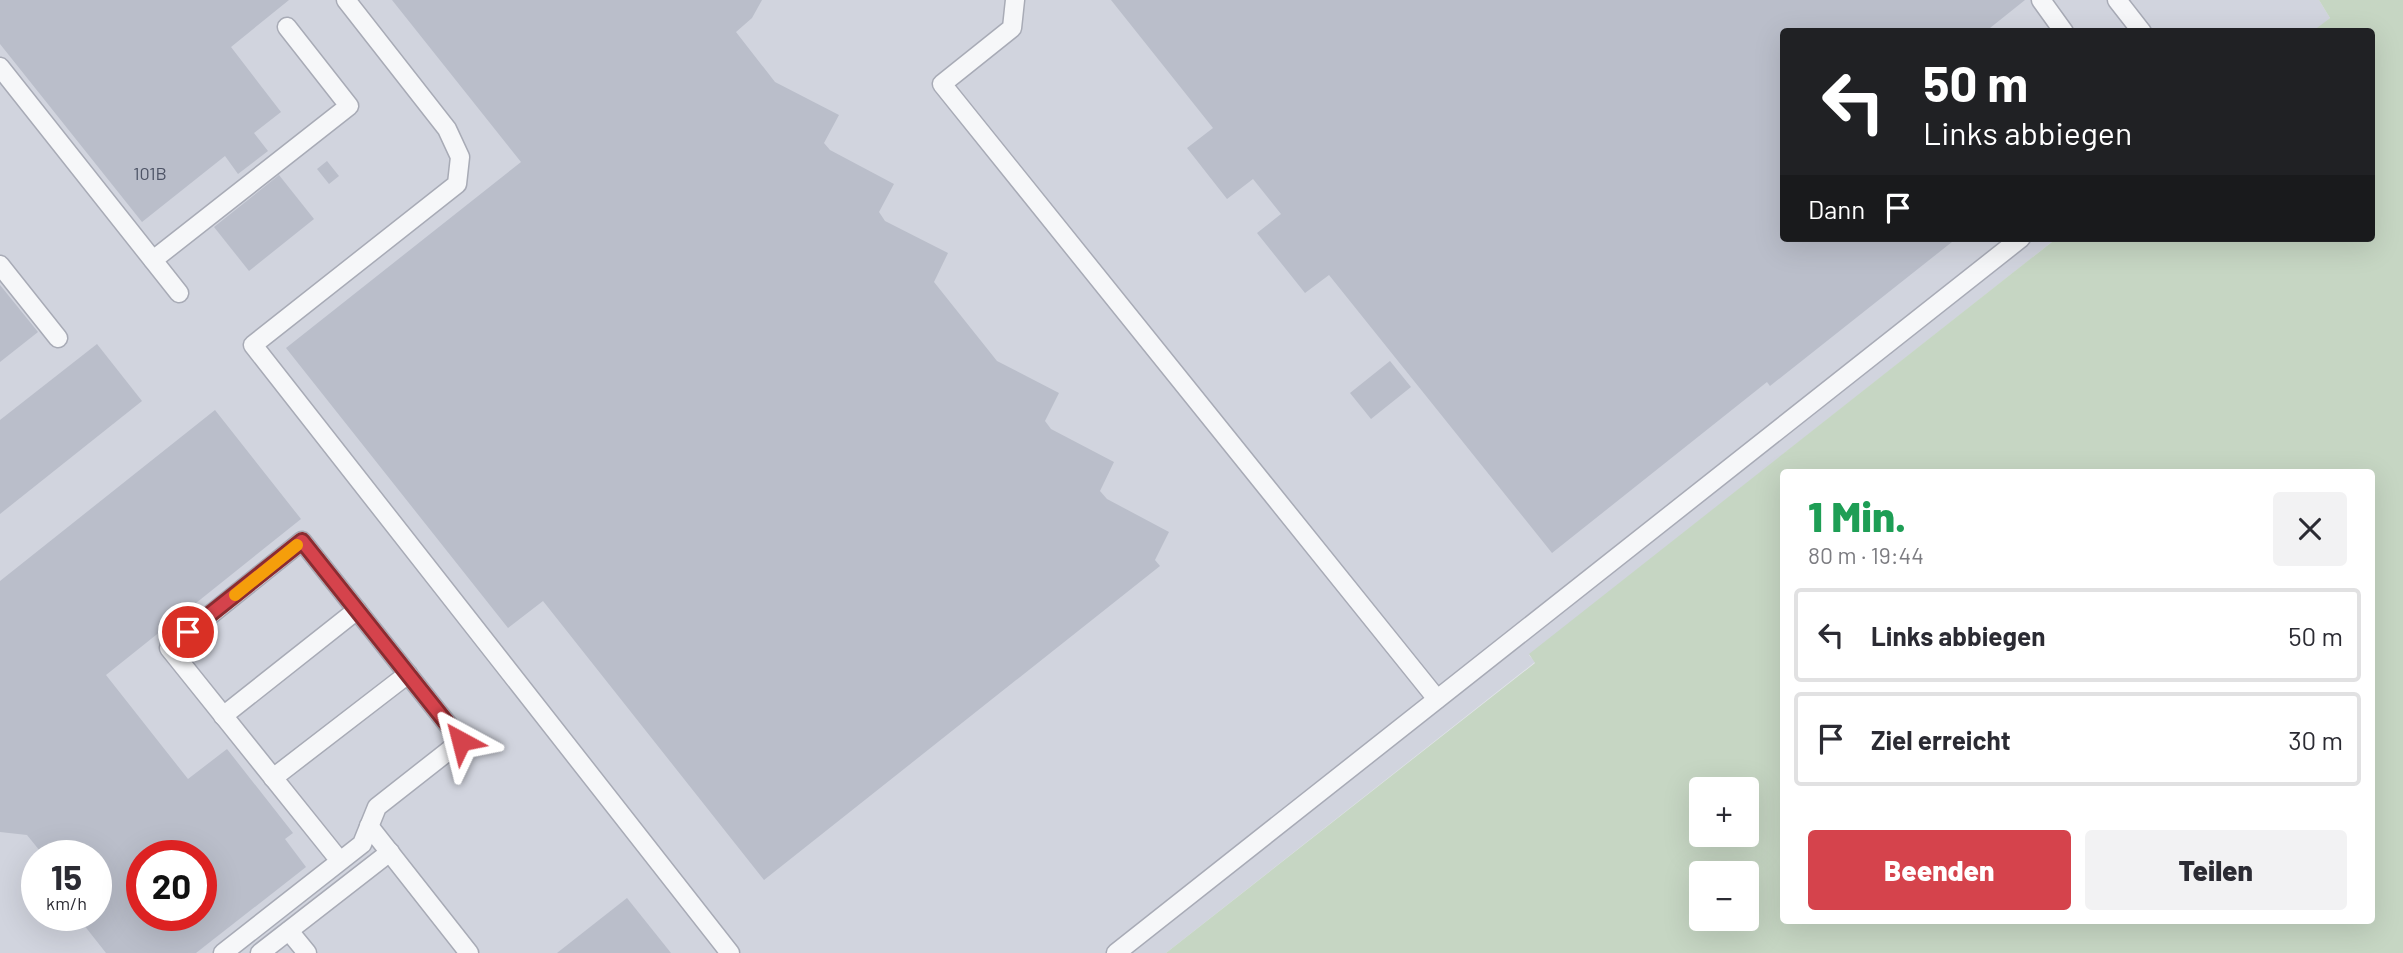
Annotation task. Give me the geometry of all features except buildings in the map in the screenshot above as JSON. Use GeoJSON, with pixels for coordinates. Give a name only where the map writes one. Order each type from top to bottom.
{"type":"FeatureCollection","features":[{"type":"Feature","properties":{"kind":"lane"},"geometry":{"type":"LineString","coordinates":[[345,0],[447,128],[460,157],[457,184],[253,345],[730,953]]}},
{"type":"Feature","properties":{"kind":"lane"},"geometry":{"type":"LineString","coordinates":[[1015,0],[1013,28],[942,84],[1437,699]]}},
{"type":"Feature","properties":{"kind":"lane"},"geometry":{"type":"LineString","coordinates":[[2041,0],[2061,28]]}},
{"type":"Feature","properties":{"kind":"lane"},"geometry":{"type":"LineString","coordinates":[[2117,0],[2139,28]]}},
{"type":"Feature","properties":{"kind":"lane"},"geometry":{"type":"LineString","coordinates":[[153,260],[349,106],[287,27]]}},
{"type":"Feature","properties":{"kind":"lane"},"geometry":{"type":"LineString","coordinates":[[0,67],[179,293]]}},
{"type":"Feature","properties":{"kind":"lane"},"geometry":{"type":"LineString","coordinates":[[1116,953],[2016,242]]}},
{"type":"Feature","properties":{"kind":"lane"},"geometry":{"type":"LineString","coordinates":[[0,265],[58,338]]}},
{"type":"Feature","properties":{"kind":"lane"},"geometry":{"type":"LineString","coordinates":[[223,953],[362,844],[377,807],[461,741],[302,541],[169,648],[340,861]]}},
{"type":"Feature","properties":{"kind":"lane"},"geometry":{"type":"LineString","coordinates":[[223,716],[357,610]]}},
{"type":"Feature","properties":{"kind":"lane"},"geometry":{"type":"LineString","coordinates":[[273,778],[408,674]]}},
{"type":"Feature","properties":{"kind":"lane"},"geometry":{"type":"LineString","coordinates":[[369,826],[469,953]]}},
{"type":"Feature","properties":{"kind":"lane"},"geometry":{"type":"LineString","coordinates":[[260,953],[390,852]]}},
{"type":"Feature","properties":{"kind":"lane"},"geometry":{"type":"LineString","coordinates":[[289,931],[307,953]]}},
{"type":"Feature","properties":{"kind":"shaded area"},"geometry":{"type":"Polygon","coordinates":[[[0,0],[2319,0],[2330,18],[2318,28],[1780,28],[1780,242],[2052,242],[1529,655],[1535,662],[1166,953],[0,953],[0,0]]]}},
{"type":"Feature","properties":{"kind":"green space"},"geometry":{"type":"Polygon","coordinates":[[[2319,0],[2403,0],[2403,953],[1166,953],[1535,663],[1529,654],[2052,242],[2375,242],[2375,28],[2317,28],[2330,18],[2319,0]]]}},
{"type":"Feature","properties":{"kind":"slow traffic"},"geometry":{"type":"LineString","coordinates":[[235,595],[297,545]]}},
{"type":"Feature","properties":{"kind":"route"},"geometry":{"type":"LineString","coordinates":[[188,632],[302,541],[461,741]]}}]}
